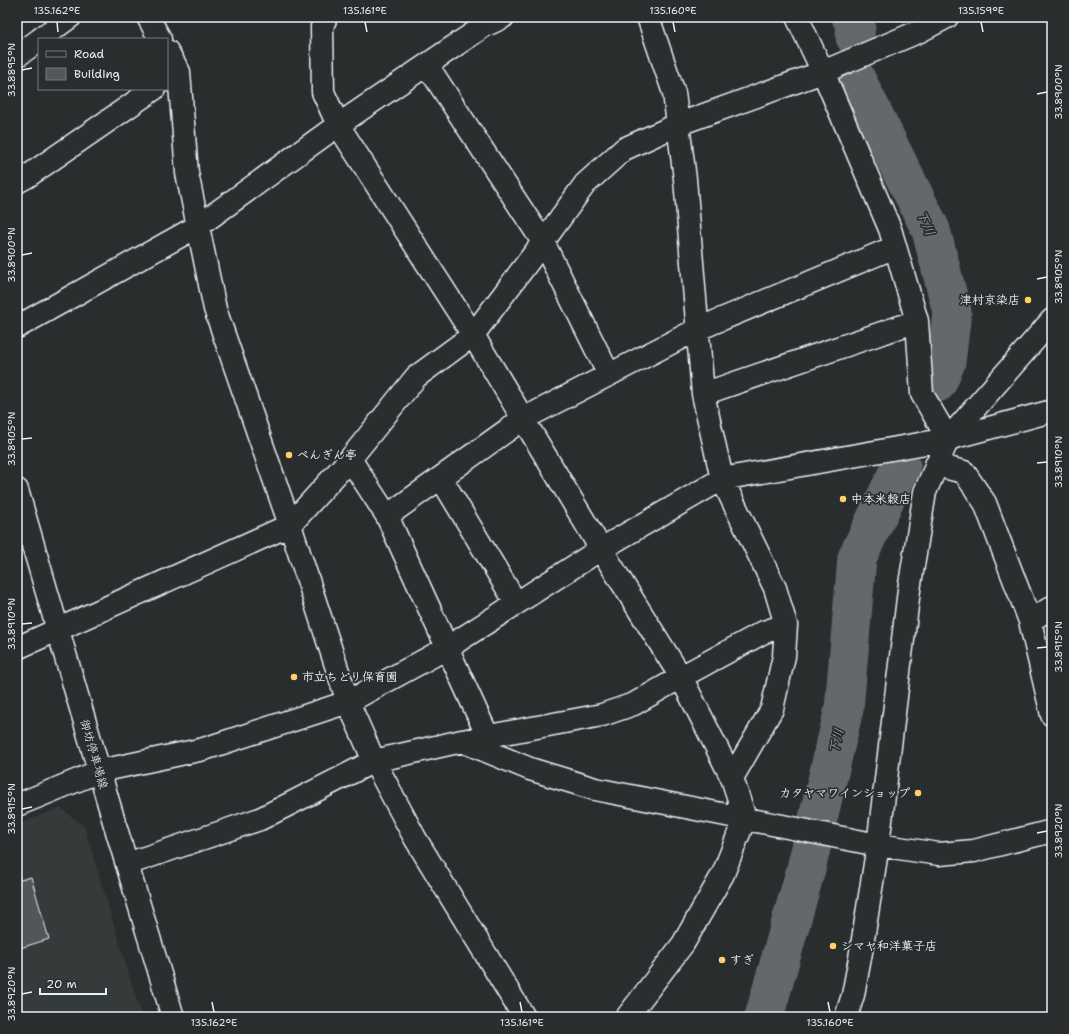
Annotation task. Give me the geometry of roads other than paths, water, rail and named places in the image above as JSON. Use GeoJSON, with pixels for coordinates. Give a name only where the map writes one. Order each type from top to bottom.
{"type":"FeatureCollection","features":[{"type":"Feature","properties":{"kind":"street"},"geometry":{"type":"LineString","coordinates":[[40,38],[70,17]]}},
{"type":"Feature","properties":{"kind":"street"},"geometry":{"type":"LineString","coordinates":[[148,17],[159,38]]}},
{"type":"Feature","properties":{"kind":"street"},"geometry":{"type":"LineString","coordinates":[[326,17],[322,27],[323,92],[338,125],[473,336],[601,549],[681,677],[732,778],[745,818],[723,874],[683,944],[627,1017]]}},
{"type":"Feature","properties":{"kind":"street"},"geometry":{"type":"LineString","coordinates":[[17,327],[198,226],[338,125],[484,26],[503,17]]}},
{"type":"Feature","properties":{"kind":"street"},"geometry":{"type":"LineString","coordinates":[[648,17],[674,93],[679,124],[703,394],[722,479],[775,588],[786,625],[784,656],[772,708],[732,778]]}},
{"type":"Feature","properties":{"kind":"street"},"geometry":{"type":"LineString","coordinates":[[797,17],[823,72],[890,229],[917,321],[922,394],[948,439]]}},
{"type":"Feature","properties":{"kind":"street"},"geometry":{"type":"LineString","coordinates":[[17,648],[290,525],[350,459],[416,377],[473,336],[585,184],[624,149],[679,124],[823,72],[917,24],[946,17]]}},
{"type":"Feature","properties":{"kind":"street"},"geometry":{"type":"LineString","coordinates":[[17,56],[38,40]]}},
{"type":"Feature","properties":{"kind":"street"},"geometry":{"type":"LineString","coordinates":[[168,55],[173,76],[187,173],[215,309],[290,525],[348,702],[374,760],[414,838],[524,1017]]}},
{"type":"Feature","properties":{"kind":"street"},"geometry":{"type":"LineString","coordinates":[[427,65],[543,242],[609,375]]}},
{"type":"Feature","properties":{"kind":"street"},"geometry":{"type":"LineString","coordinates":[[17,182],[28,176],[153,90]]}},
{"type":"Feature","properties":{"kind":"street"},"geometry":{"type":"LineString","coordinates":[[387,516],[523,420],[698,329],[895,247]]}},
{"type":"Feature","properties":{"kind":"street"},"geometry":{"type":"LineString","coordinates":[[846,1017],[858,973],[878,845],[909,590],[925,492],[948,439],[1052,320]]}},
{"type":"Feature","properties":{"kind":"street"},"geometry":{"type":"LineString","coordinates":[[703,394],[917,321]]}},
{"type":"Feature","properties":{"kind":"street"},"geometry":{"type":"LineString","coordinates":[[17,805],[100,771],[204,749],[348,702],[447,648],[601,549],[722,479],[948,439],[1052,411]]}},
{"type":"Feature","properties":{"kind":"street"},"geometry":{"type":"LineString","coordinates":[[350,459],[387,516],[488,737]]}},
{"type":"Feature","properties":{"kind":"street"},"geometry":{"type":"LineString","coordinates":[[936,465],[964,472],[985,503],[1030,621],[1052,715]]}},
{"type":"Feature","properties":{"kind":"street"},"geometry":{"type":"LineString","coordinates":[[441,478],[516,603]]}},
{"type":"Feature","properties":{"kind":"street","name":"御坊停車場線"},"geometry":{"type":"LineString","coordinates":[[17,490],[173,1017]]}},
{"type":"Feature","properties":{"kind":"street"},"geometry":{"type":"LineString","coordinates":[[1030,621],[1052,607]]}},
{"type":"Feature","properties":{"kind":"street"},"geometry":{"type":"LineString","coordinates":[[127,864],[260,819],[374,760],[462,741],[602,715],[634,704],[764,632],[786,625]]}},
{"type":"Feature","properties":{"kind":"street"},"geometry":{"type":"LineString","coordinates":[[462,741],[530,769],[595,789],[878,845],[939,854],[974,851],[1052,831]]}},
{"type":"Feature","properties":{"kind":"waterway","name":"下川"},"geometry":{"type":"LineString","coordinates":[[851,17],[856,24],[855,37]]}},
{"type":"Feature","properties":{"kind":"waterway","name":"下川"},"geometry":{"type":"LineString","coordinates":[[854,75],[931,230],[952,312],[946,362],[937,383]]}},
{"type":"Feature","properties":{"kind":"waterway","name":"下川"},"geometry":{"type":"LineString","coordinates":[[764,1017],[806,869],[844,709],[857,558],[901,466]]}},
{"type":"Feature","properties":{"kind":"place","name":"津村京染店"},"geometry":{"type":"Point","coordinates":[1028,300]}},
{"type":"Feature","properties":{"kind":"place","name":"ぺんぎん亭"},"geometry":{"type":"Point","coordinates":[289,455]}},
{"type":"Feature","properties":{"kind":"place","name":"中本米穀店"},"geometry":{"type":"Point","coordinates":[843,499]}},
{"type":"Feature","properties":{"kind":"place","name":"市立ちどり保育園"},"geometry":{"type":"Point","coordinates":[294,677]}},
{"type":"Feature","properties":{"kind":"place","name":"カタヤマワインショップ"},"geometry":{"type":"Point","coordinates":[918,793]}},
{"type":"Feature","properties":{"kind":"place","name":"シマヤ和洋菓子店"},"geometry":{"type":"Point","coordinates":[833,946]}},
{"type":"Feature","properties":{"kind":"place","name":"すぎ"},"geometry":{"type":"Point","coordinates":[722,960]}}]}
